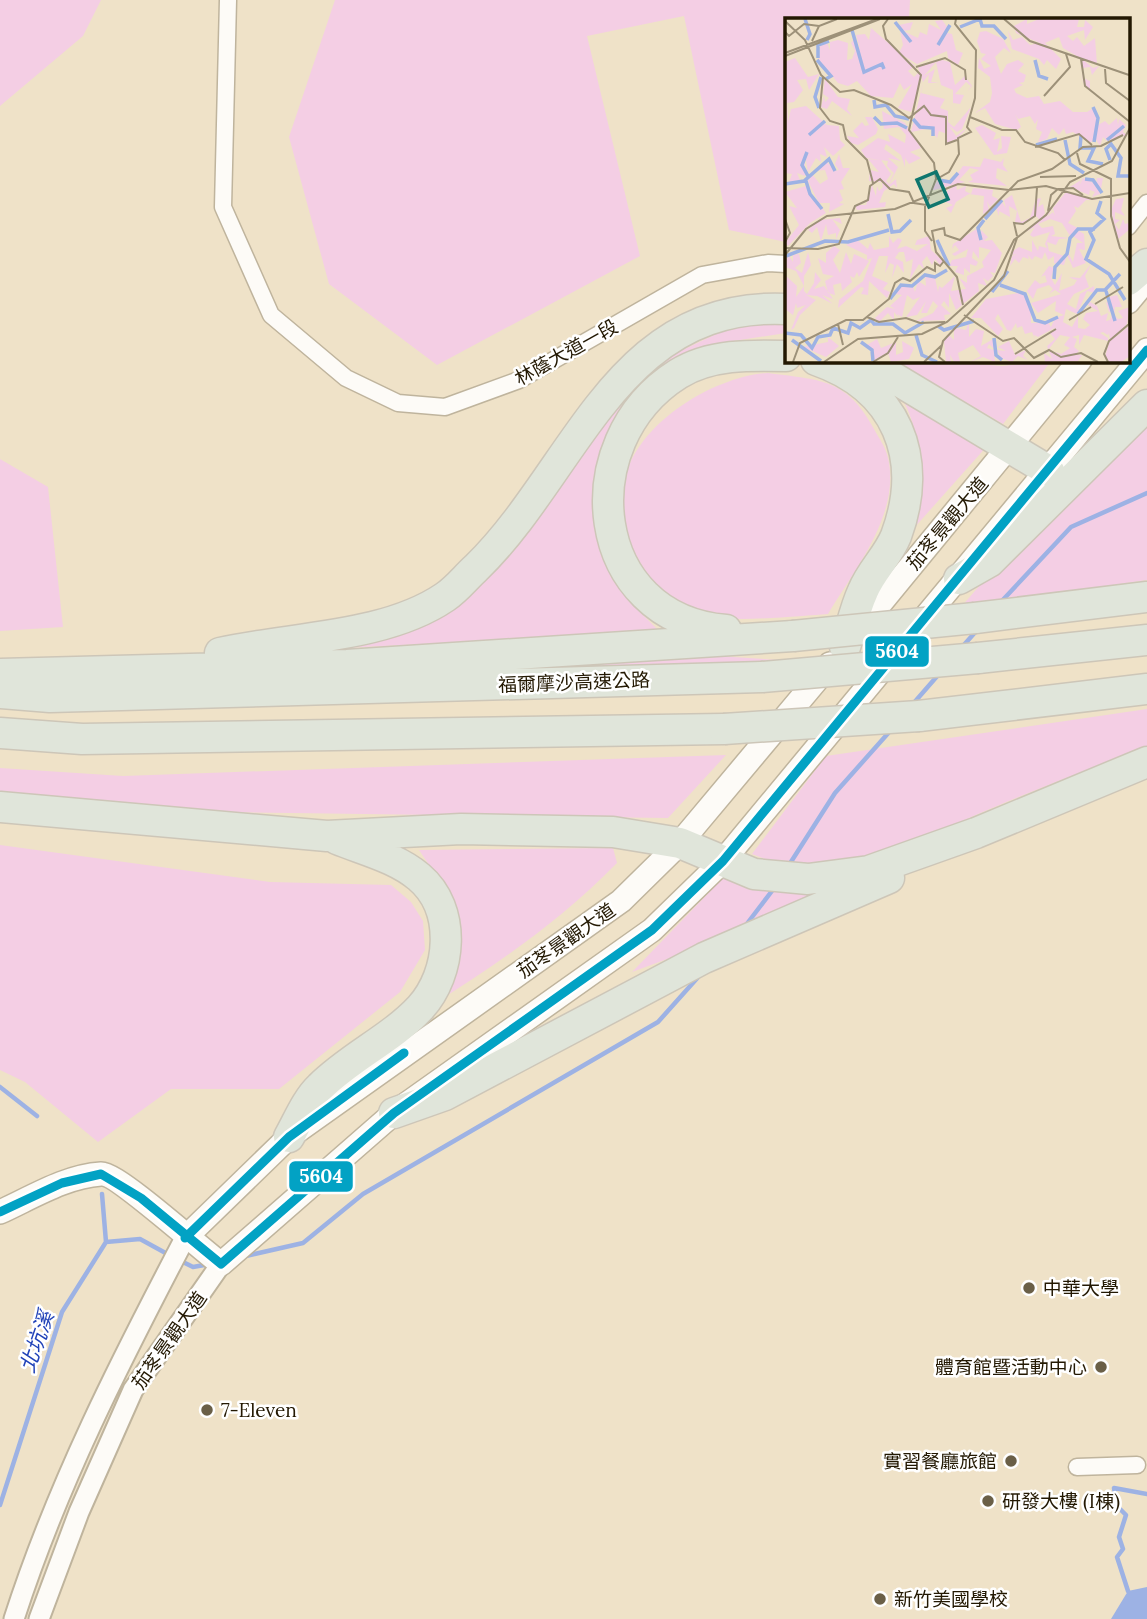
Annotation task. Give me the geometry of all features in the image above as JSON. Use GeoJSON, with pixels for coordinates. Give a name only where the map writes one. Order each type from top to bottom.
{"type":"FeatureCollection","features":[{"type":"Feature","properties":{"kind":"highway"},"geometry":{"type":"LineString","coordinates":[[1130,278],[1147,264]]}},
{"type":"Feature","properties":{"kind":"highway"},"geometry":{"type":"LineString","coordinates":[[154,668],[352,630],[426,608],[448,595],[489,555],[520,518],[606,396],[639,359],[678,334],[701,324],[747,311],[785,309]]}},
{"type":"Feature","properties":{"kind":"highway"},"geometry":{"type":"LineString","coordinates":[[785,345],[720,358],[678,374],[640,410],[619,443],[609,476],[608,514],[615,549],[642,593],[670,614],[691,624],[719,630],[793,636]]}},
{"type":"Feature","properties":{"kind":"highway"},"geometry":{"type":"LineString","coordinates":[[720,358],[785,356]]}},
{"type":"Feature","properties":{"kind":"highway"},"geometry":{"type":"LineString","coordinates":[[820,362],[864,384],[879,399],[905,447],[907,464],[906,503],[895,538],[863,589],[845,647]]}},
{"type":"Feature","properties":{"kind":"highway"},"geometry":{"type":"LineString","coordinates":[[867,362],[1049,471]]}},
{"type":"Feature","properties":{"kind":"highway"},"geometry":{"type":"LineString","coordinates":[[958,579],[989,562],[1147,405]]}},
{"type":"Feature","properties":{"kind":"highway"},"geometry":{"type":"LineString","coordinates":[[0,674],[347,665],[793,636],[1147,597]]}},
{"type":"Feature","properties":{"kind":"highway","name":"福爾摩沙高速公路"},"geometry":{"type":"LineString","coordinates":[[0,692],[50,697],[762,677],[1147,640]]}},
{"type":"Feature","properties":{"kind":"highway"},"geometry":{"type":"LineString","coordinates":[[0,733],[82,739],[724,729],[919,716],[1147,689]]}},
{"type":"Feature","properties":{"kind":"highway"},"geometry":{"type":"LineString","coordinates":[[0,807],[327,836],[461,829],[613,832],[680,843],[723,861],[779,878],[827,878],[869,871],[976,833],[1147,762]]}},
{"type":"Feature","properties":{"kind":"highway"},"geometry":{"type":"LineString","coordinates":[[394,1113],[445,1095],[706,958],[859,893],[976,833]]}},
{"type":"Feature","properties":{"kind":"highway"},"geometry":{"type":"LineString","coordinates":[[289,1137],[318,1088],[421,1007],[437,979],[446,955],[440,911],[426,884],[386,859],[327,836]]}},
{"type":"Feature","properties":{"kind":"main road"},"geometry":{"type":"LineString","coordinates":[[1130,300],[1147,279]]}},
{"type":"Feature","properties":{"kind":"main road","name":"茄苳景觀大道"},"geometry":{"type":"LineString","coordinates":[[221,1264],[394,1113],[652,930],[723,861],[1147,350]]}},
{"type":"Feature","properties":{"kind":"main road","name":"茄苳景觀大道"},"geometry":{"type":"LineString","coordinates":[[186,1238],[289,1137],[621,901],[680,843],[1078,362]]}},
{"type":"Feature","properties":{"kind":"main road"},"geometry":{"type":"LineString","coordinates":[[0,1212],[68,1180],[104,1173],[124,1184],[186,1238],[221,1264]]}},
{"type":"Feature","properties":{"kind":"street","name":"林蔭大道一段"},"geometry":{"type":"LineString","coordinates":[[228,0],[223,207],[271,315],[346,378],[398,403],[445,407],[519,380],[702,275],[768,263],[785,264]]}},
{"type":"Feature","properties":{"kind":"street"},"geometry":{"type":"LineString","coordinates":[[1130,224],[1147,203]]}},
{"type":"Feature","properties":{"kind":"street","name":"茄苳景觀大道"},"geometry":{"type":"LineString","coordinates":[[14,1619],[57,1498],[109,1384],[186,1238]]}},
{"type":"Feature","properties":{"kind":"street","name":"茄苳景觀大道"},"geometry":{"type":"LineString","coordinates":[[39,1619],[79,1512],[133,1390],[221,1264]]}},
{"type":"Feature","properties":{"kind":"street"},"geometry":{"type":"LineString","coordinates":[[1077,1467],[1137,1465]]}},
{"type":"Feature","properties":{"kind":"shaded area"},"geometry":{"type":"Polygon","coordinates":[[[0,0],[101,0],[83,36],[0,106],[0,0]]]}},
{"type":"Feature","properties":{"kind":"shaded area"},"geometry":{"type":"Polygon","coordinates":[[[335,0],[910,0],[909,18],[785,18],[785,242],[729,230],[684,16],[587,36],[640,256],[437,365],[329,284],[289,137],[335,0]]]}},
{"type":"Feature","properties":{"kind":"shaded area"},"geometry":{"type":"Polygon","coordinates":[[[785,320],[785,333],[727,342],[664,372],[613,429],[600,457],[594,519],[601,555],[611,577],[630,602],[660,632],[344,648],[428,617],[621,393],[672,355],[731,327],[785,320]]]}},
{"type":"Feature","properties":{"kind":"shaded area"},"geometry":{"type":"Polygon","coordinates":[[[898,362],[954,362],[1002,366],[1050,362],[1003,424],[898,362]]]}},
{"type":"Feature","properties":{"kind":"shaded area"},"geometry":{"type":"Polygon","coordinates":[[[768,373],[830,384],[853,400],[864,412],[887,454],[890,479],[888,499],[873,540],[828,614],[757,619],[702,616],[673,601],[658,587],[635,552],[623,513],[627,472],[648,435],[684,404],[726,382],[768,373]]]}},
{"type":"Feature","properties":{"kind":"shaded area"},"geometry":{"type":"Polygon","coordinates":[[[892,379],[988,445],[914,528],[920,487],[919,451],[910,416],[892,379]]]}},
{"type":"Feature","properties":{"kind":"shaded area"},"geometry":{"type":"Polygon","coordinates":[[[1147,417],[1147,580],[961,607],[1001,561],[1147,417]]]}},
{"type":"Feature","properties":{"kind":"shaded area"},"geometry":{"type":"Polygon","coordinates":[[[0,459],[48,487],[63,627],[0,631],[0,459]]]}},
{"type":"Feature","properties":{"kind":"shaded area"},"geometry":{"type":"Polygon","coordinates":[[[702,655],[779,660],[548,673],[429,668],[702,655]]]}},
{"type":"Feature","properties":{"kind":"shaded area"},"geometry":{"type":"Polygon","coordinates":[[[1147,709],[1147,748],[1034,791],[908,844],[878,855],[815,866],[783,863],[752,854],[826,756],[1147,709]]]}},
{"type":"Feature","properties":{"kind":"shaded area"},"geometry":{"type":"Polygon","coordinates":[[[726,755],[668,818],[136,811],[0,795],[0,768],[123,776],[726,755]]]}},
{"type":"Feature","properties":{"kind":"shaded area"},"geometry":{"type":"Polygon","coordinates":[[[0,845],[270,882],[391,885],[411,902],[423,921],[425,950],[400,992],[279,1089],[171,1089],[98,1142],[25,1082],[0,1070],[0,845]]]}},
{"type":"Feature","properties":{"kind":"shaded area"},"geometry":{"type":"Polygon","coordinates":[[[613,848],[617,863],[595,885],[551,923],[505,957],[431,1006],[450,896],[419,850],[613,848]]]}},
{"type":"Feature","properties":{"kind":"shaded area"},"geometry":{"type":"Polygon","coordinates":[[[726,875],[757,887],[784,890],[844,883],[724,938],[632,972],[726,875]]]}},
{"type":"Feature","properties":{"kind":"water"},"geometry":{"type":"Polygon","coordinates":[[[1147,1587],[1147,1619],[1111,1619],[1128,1591],[1147,1587]]]}},
{"type":"Feature","properties":{"kind":"waterway"},"geometry":{"type":"LineString","coordinates":[[999,604],[1071,527],[1147,493]]}},
{"type":"Feature","properties":{"kind":"waterway"},"geometry":{"type":"LineString","coordinates":[[963,646],[978,629]]}},
{"type":"Feature","properties":{"kind":"waterway"},"geometry":{"type":"LineString","coordinates":[[912,705],[939,674]]}},
{"type":"Feature","properties":{"kind":"waterway"},"geometry":{"type":"LineString","coordinates":[[789,865],[835,793],[891,730]]}},
{"type":"Feature","properties":{"kind":"waterway"},"geometry":{"type":"LineString","coordinates":[[746,925],[775,887]]}},
{"type":"Feature","properties":{"kind":"waterway"},"geometry":{"type":"LineString","coordinates":[[246,1256],[303,1243],[363,1194],[658,1022],[700,975]]}},
{"type":"Feature","properties":{"kind":"waterway","name":"北坑溪"},"geometry":{"type":"LineString","coordinates":[[0,1087],[37,1116]]}},
{"type":"Feature","properties":{"kind":"waterway","name":"北坑溪"},"geometry":{"type":"LineString","coordinates":[[0,1505],[62,1312],[106,1242],[102,1194]]}},
{"type":"Feature","properties":{"kind":"waterway"},"geometry":{"type":"LineString","coordinates":[[106,1242],[140,1239],[171,1256]]}},
{"type":"Feature","properties":{"kind":"waterway"},"geometry":{"type":"LineString","coordinates":[[179,1260],[193,1267],[210,1264]]}},
{"type":"Feature","properties":{"kind":"waterway"},"geometry":{"type":"LineString","coordinates":[[1128,1591],[1117,1557],[1123,1549],[1119,1537],[1126,1515],[1117,1506],[1114,1488],[1147,1494]]}},
{"type":"Feature","properties":{"kind":"transit line","name":"5604"},"geometry":{"type":"LineString","coordinates":[[0,1212],[62,1183],[101,1174],[141,1198],[221,1264],[394,1113],[652,930],[723,861],[1147,350]]}},
{"type":"Feature","properties":{"kind":"transit line","name":"5604"},"geometry":{"type":"LineString","coordinates":[[185,1238],[289,1137],[404,1053]]}},
{"type":"Feature","properties":{"kind":"place","name":"中華大學"},"geometry":{"type":"Point","coordinates":[1029,1288]}},
{"type":"Feature","properties":{"kind":"place","name":"體育館暨活動中心"},"geometry":{"type":"Point","coordinates":[1101,1367]}},
{"type":"Feature","properties":{"kind":"place","name":"7-Eleven"},"geometry":{"type":"Point","coordinates":[207,1410]}},
{"type":"Feature","properties":{"kind":"place","name":"實習餐廳旅館"},"geometry":{"type":"Point","coordinates":[1011,1461]}},
{"type":"Feature","properties":{"kind":"place","name":"研發大樓 (I棟)"},"geometry":{"type":"Point","coordinates":[988,1501]}},
{"type":"Feature","properties":{"kind":"place","name":"新竹美國學校"},"geometry":{"type":"Point","coordinates":[880,1599]}}]}
